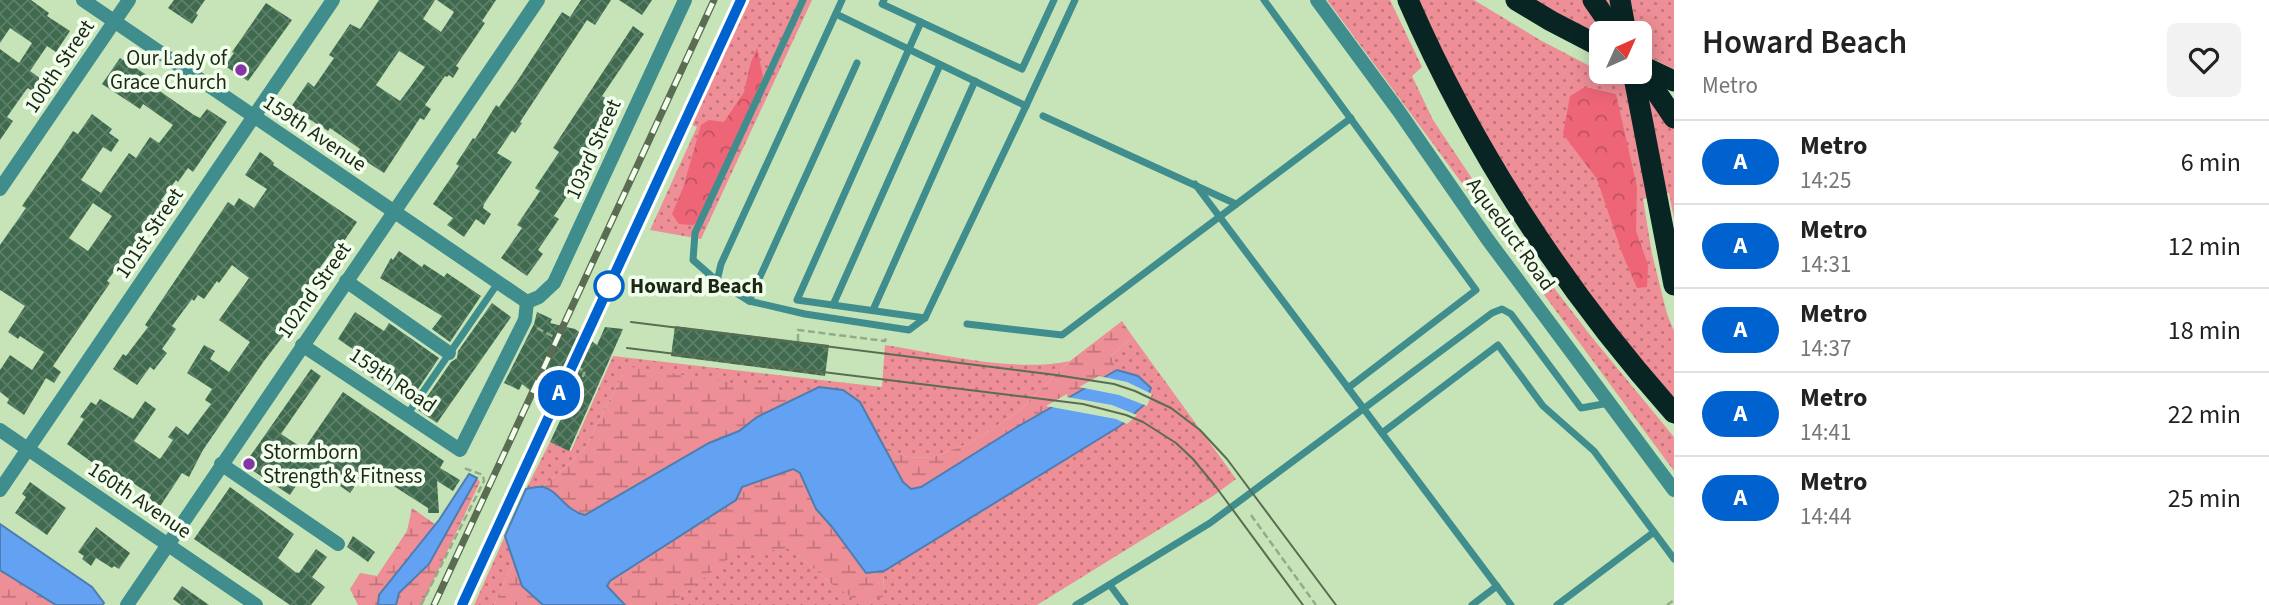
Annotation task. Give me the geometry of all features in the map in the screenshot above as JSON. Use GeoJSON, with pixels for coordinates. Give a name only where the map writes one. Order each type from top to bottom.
{"type":"FeatureCollection","features":[{"type":"Feature","properties":{"kind":"highway"},"geometry":{"type":"LineString","coordinates":[[1408,0],[1470,124],[1541,241],[1600,323],[1674,413]]}},
{"type":"Feature","properties":{"kind":"highway"},"geometry":{"type":"LineString","coordinates":[[1516,0],[1589,41]]}},
{"type":"Feature","properties":{"kind":"highway"},"geometry":{"type":"LineString","coordinates":[[1593,0],[1608,21]]}},
{"type":"Feature","properties":{"kind":"highway"},"geometry":{"type":"LineString","coordinates":[[1620,0],[1624,21]]}},
{"type":"Feature","properties":{"kind":"highway"},"geometry":{"type":"LineString","coordinates":[[1652,71],[1674,81]]}},
{"type":"Feature","properties":{"kind":"highway"},"geometry":{"type":"LineString","coordinates":[[1635,84],[1674,285]]}},
{"type":"Feature","properties":{"kind":"highway"},"geometry":{"type":"LineString","coordinates":[[1652,84],[1674,118]]}},
{"type":"Feature","properties":{"kind":"highway"},"geometry":{"type":"LineString","coordinates":[[1664,229],[1674,261]]}},
{"type":"Feature","properties":{"kind":"street","name":"159th Avenue"},"geometry":{"type":"LineString","coordinates":[[83,0],[526,301]]}},
{"type":"Feature","properties":{"kind":"street","name":"100th Street"},"geometry":{"type":"LineString","coordinates":[[0,189],[130,0]]}},
{"type":"Feature","properties":{"kind":"street","name":"101st Street"},"geometry":{"type":"LineString","coordinates":[[0,490],[333,0]]}},
{"type":"Feature","properties":{"kind":"street","name":"102nd Street"},"geometry":{"type":"LineString","coordinates":[[127,605],[538,0]]}},
{"type":"Feature","properties":{"kind":"street","name":"103rd Street"},"geometry":{"type":"LineString","coordinates":[[526,301],[545,293],[554,283],[685,0]]}},
{"type":"Feature","properties":{"kind":"street","name":"Aqueduct Road"},"geometry":{"type":"LineString","coordinates":[[1317,0],[1482,231],[1674,490]]}},
{"type":"Feature","properties":{"kind":"street"},"geometry":{"type":"LineString","coordinates":[[346,281],[449,353]]}},
{"type":"Feature","properties":{"kind":"street","name":"159th Road"},"geometry":{"type":"LineString","coordinates":[[302,345],[460,450],[525,320],[526,301]]}},
{"type":"Feature","properties":{"kind":"street","name":"160th Avenue"},"geometry":{"type":"LineString","coordinates":[[0,430],[256,605]]}},
{"type":"Feature","properties":{"kind":"street"},"geometry":{"type":"LineString","coordinates":[[221,464],[338,544]]}},
{"type":"Feature","properties":{"kind":"lane"},"geometry":{"type":"LineString","coordinates":[[803,0],[695,233],[692,260],[716,281],[749,302],[805,314],[909,330],[925,318],[1075,0]]}},
{"type":"Feature","properties":{"kind":"lane"},"geometry":{"type":"LineString","coordinates":[[716,281],[842,0]]}},
{"type":"Feature","properties":{"kind":"lane"},"geometry":{"type":"LineString","coordinates":[[884,0],[882,4],[1022,69],[1054,0]]}},
{"type":"Feature","properties":{"kind":"lane"},"geometry":{"type":"LineString","coordinates":[[1264,0],[1476,290],[1348,388]]}},
{"type":"Feature","properties":{"kind":"lane"},"geometry":{"type":"LineString","coordinates":[[836,14],[1026,106]]}},
{"type":"Feature","properties":{"kind":"lane"},"geometry":{"type":"LineString","coordinates":[[921,22],[797,300],[925,318]]}},
{"type":"Feature","properties":{"kind":"lane"},"geometry":{"type":"LineString","coordinates":[[749,302],[857,63]]}},
{"type":"Feature","properties":{"kind":"lane"},"geometry":{"type":"LineString","coordinates":[[832,305],[940,65]]}},
{"type":"Feature","properties":{"kind":"lane"},"geometry":{"type":"LineString","coordinates":[[873,310],[975,81]]}},
{"type":"Feature","properties":{"kind":"lane"},"geometry":{"type":"LineString","coordinates":[[1043,116],[1236,204]]}},
{"type":"Feature","properties":{"kind":"lane"},"geometry":{"type":"LineString","coordinates":[[967,324],[1062,335],[1351,118]]}},
{"type":"Feature","properties":{"kind":"lane"},"geometry":{"type":"LineString","coordinates":[[1195,184],[1511,605]]}},
{"type":"Feature","properties":{"kind":"lane"},"geometry":{"type":"LineString","coordinates":[[407,415],[498,283]]}},
{"type":"Feature","properties":{"kind":"lane"},"geometry":{"type":"LineString","coordinates":[[1076,605],[1210,523],[1492,313],[1502,309],[1511,314],[1581,408],[1610,403]]}},
{"type":"Feature","properties":{"kind":"lane"},"geometry":{"type":"LineString","coordinates":[[1382,433],[1499,345],[1543,406],[1594,451],[1674,559]]}},
{"type":"Feature","properties":{"kind":"lane"},"geometry":{"type":"LineString","coordinates":[[1557,605],[1654,532]]}},
{"type":"Feature","properties":{"kind":"lane"},"geometry":{"type":"LineString","coordinates":[[1110,585],[1125,605]]}},
{"type":"Feature","properties":{"kind":"lane"},"geometry":{"type":"LineString","coordinates":[[1472,605],[1497,586]]}},
{"type":"Feature","properties":{"kind":"path"},"geometry":{"type":"LineString","coordinates":[[534,327],[555,338]]}},
{"type":"Feature","properties":{"kind":"path"},"geometry":{"type":"LineString","coordinates":[[798,341],[798,330],[885,341],[891,328]]}},
{"type":"Feature","properties":{"kind":"path"},"geometry":{"type":"LineString","coordinates":[[576,367],[585,371],[583,376],[586,371]]}},
{"type":"Feature","properties":{"kind":"path"},"geometry":{"type":"LineString","coordinates":[[421,605],[484,481],[483,475],[464,468]]}},
{"type":"Feature","properties":{"kind":"path"},"geometry":{"type":"LineString","coordinates":[[1251,515],[1316,605]]}},
{"type":"Feature","properties":{"kind":"path"},"geometry":{"type":"LineString","coordinates":[[1667,605],[1674,600]]}},
{"type":"Feature","properties":{"kind":"green space"},"geometry":{"type":"Polygon","coordinates":[[[750,0],[812,0],[701,239],[650,230],[697,127],[690,124],[750,0]]]}},
{"type":"Feature","properties":{"kind":"green space"},"geometry":{"type":"Polygon","coordinates":[[[1327,0],[1390,0],[1422,67],[1412,76],[1433,120],[1481,192],[1590,335],[1674,437],[1674,471],[1327,0]]]}},
{"type":"Feature","properties":{"kind":"green space"},"geometry":{"type":"Polygon","coordinates":[[[1417,0],[1474,0],[1589,66],[1589,84],[1629,84],[1674,103],[1674,219],[1669,193],[1643,199],[1652,254],[1674,331],[1674,400],[1601,310],[1555,247],[1482,130],[1417,0]]]}},
{"type":"Feature","properties":{"kind":"green space"},"geometry":{"type":"Polygon","coordinates":[[[1532,0],[1674,0],[1674,69],[1652,59],[1652,21],[1589,21],[1589,31],[1532,0]]]}},
{"type":"Feature","properties":{"kind":"green space"},"geometry":{"type":"Polygon","coordinates":[[[757,48],[763,77],[728,165],[702,220],[693,225],[679,224],[672,214],[683,188],[701,125],[709,120],[724,122],[744,92],[757,48]]]}},
{"type":"Feature","properties":{"kind":"green space"},"geometry":{"type":"Polygon","coordinates":[[[1585,87],[1616,94],[1637,187],[1636,231],[1648,265],[1647,287],[1637,288],[1597,179],[1563,134],[1570,96],[1585,87]]]}},
{"type":"Feature","properties":{"kind":"green space"},"geometry":{"type":"Polygon","coordinates":[[[1122,321],[1133,337],[1111,356],[1117,370],[1017,427],[921,487],[911,489],[903,482],[883,445],[908,458],[933,457],[970,443],[1019,411],[1070,361],[1122,321]]]}},
{"type":"Feature","properties":{"kind":"green space"},"geometry":{"type":"Polygon","coordinates":[[[1133,337],[1236,479],[1037,605],[670,605],[733,554],[790,548],[834,586],[883,597],[884,571],[1120,426],[1138,376],[1117,370],[1111,356],[1133,337]]]}},
{"type":"Feature","properties":{"kind":"green space"},"geometry":{"type":"Polygon","coordinates":[[[885,345],[1002,364],[1070,361],[1019,411],[970,443],[933,457],[908,458],[883,445],[860,402],[819,387],[804,394],[623,374],[584,450],[543,487],[526,489],[550,442],[571,451],[613,356],[882,387],[885,345]]]}},
{"type":"Feature","properties":{"kind":"green space"},"geometry":{"type":"Polygon","coordinates":[[[633,367],[804,394],[757,417],[739,430],[709,443],[585,515],[579,513],[543,487],[584,450],[623,374],[633,367]]]}},
{"type":"Feature","properties":{"kind":"green space"},"geometry":{"type":"Polygon","coordinates":[[[793,469],[800,473],[816,509],[865,573],[884,571],[883,597],[858,601],[834,586],[790,548],[733,555],[670,605],[625,605],[607,586],[610,581],[742,487],[793,469]]]}},
{"type":"Feature","properties":{"kind":"green space"},"geometry":{"type":"Polygon","coordinates":[[[477,478],[480,482],[422,605],[396,605],[399,593],[429,564],[477,478]]]}},
{"type":"Feature","properties":{"kind":"green space"},"geometry":{"type":"Polygon","coordinates":[[[412,508],[436,525],[379,595],[378,605],[358,605],[350,589],[360,573],[377,576],[407,531],[412,508]]]}},
{"type":"Feature","properties":{"kind":"green space"},"geometry":{"type":"Polygon","coordinates":[[[505,536],[514,561],[494,605],[474,605],[505,536]]]}},
{"type":"Feature","properties":{"kind":"green space"},"geometry":{"type":"Polygon","coordinates":[[[514,561],[522,586],[543,605],[494,605],[514,561]]]}},
{"type":"Feature","properties":{"kind":"green space"},"geometry":{"type":"Polygon","coordinates":[[[0,570],[56,605],[0,605],[0,570]]]}},
{"type":"Feature","properties":{"kind":"water"},"geometry":{"type":"Polygon","coordinates":[[[1117,370],[1138,376],[1151,388],[1144,405],[1120,426],[884,571],[866,573],[816,509],[800,473],[793,469],[742,487],[736,500],[610,581],[607,586],[625,605],[543,605],[522,586],[505,536],[526,489],[548,489],[572,509],[585,515],[709,443],[739,431],[757,417],[819,387],[843,390],[860,402],[903,482],[911,489],[921,487],[1017,427],[1117,370]]]}},
{"type":"Feature","properties":{"kind":"water"},"geometry":{"type":"Polygon","coordinates":[[[469,474],[477,478],[429,564],[399,593],[396,605],[378,605],[379,595],[439,520],[469,474]]]}},
{"type":"Feature","properties":{"kind":"water"},"geometry":{"type":"Polygon","coordinates":[[[0,524],[92,587],[104,603],[56,605],[0,570],[0,524]]]}},
{"type":"Feature","properties":{"kind":"pier"},"geometry":{"type":"Polygon","coordinates":[[[1099,376],[1127,382],[1152,394],[1147,406],[1119,395],[1079,387],[1099,376]]]}},
{"type":"Feature","properties":{"kind":"pier"},"geometry":{"type":"Polygon","coordinates":[[[1067,394],[1067,397],[1112,405],[1137,415],[1127,424],[1116,419],[1046,406],[1067,394]]]}},
{"type":"Feature","properties":{"kind":"building"},"geometry":{"type":"Polygon","coordinates":[[[0,0],[31,0],[49,13],[47,16],[70,31],[56,52],[47,46],[30,71],[41,79],[32,91],[28,88],[26,90],[7,117],[13,121],[0,140],[0,49],[19,63],[32,43],[10,28],[0,43],[0,0]]]}},
{"type":"Feature","properties":{"kind":"building"},"geometry":{"type":"Polygon","coordinates":[[[174,0],[205,0],[192,24],[168,8],[174,0]]]}},
{"type":"Feature","properties":{"kind":"building"},"geometry":{"type":"Polygon","coordinates":[[[379,0],[435,0],[423,19],[441,32],[454,12],[437,0],[496,0],[482,21],[485,23],[456,66],[459,68],[453,78],[445,76],[425,105],[431,109],[424,120],[420,118],[384,173],[356,155],[360,149],[330,128],[328,131],[289,110],[308,82],[314,87],[334,58],[329,55],[350,24],[360,29],[379,0]],[[399,51],[376,85],[400,101],[425,67],[399,51]]]}},
{"type":"Feature","properties":{"kind":"building"},"geometry":{"type":"Polygon","coordinates":[[[581,0],[611,0],[595,25],[587,20],[520,122],[522,123],[515,133],[512,131],[497,153],[512,162],[484,204],[483,208],[491,214],[484,225],[476,219],[464,237],[447,225],[453,218],[433,204],[459,166],[456,164],[473,138],[475,139],[496,105],[499,107],[562,12],[570,17],[581,0]]]}},
{"type":"Feature","properties":{"kind":"building"},"geometry":{"type":"Polygon","coordinates":[[[619,0],[652,0],[642,15],[619,0]]]}},
{"type":"Feature","properties":{"kind":"building"},"geometry":{"type":"Polygon","coordinates":[[[266,3],[292,20],[248,81],[225,66],[266,3]]]}},
{"type":"Feature","properties":{"kind":"building"},"geometry":{"type":"Polygon","coordinates":[[[633,26],[644,34],[602,96],[613,103],[588,140],[593,143],[569,180],[575,184],[554,216],[559,219],[538,250],[543,254],[527,276],[501,258],[522,228],[517,225],[540,191],[535,188],[559,152],[553,148],[633,26]]]}},
{"type":"Feature","properties":{"kind":"building"},"geometry":{"type":"Polygon","coordinates":[[[120,58],[158,82],[154,87],[194,115],[200,118],[207,109],[227,122],[193,172],[188,168],[161,200],[165,203],[107,281],[110,283],[53,366],[61,372],[54,383],[46,378],[24,415],[7,403],[9,399],[0,392],[0,370],[10,355],[32,370],[44,352],[20,336],[18,339],[8,332],[25,306],[0,290],[0,245],[26,208],[22,206],[73,131],[78,134],[92,114],[112,129],[109,133],[119,140],[111,152],[103,147],[81,180],[101,193],[129,153],[136,158],[150,137],[159,143],[173,125],[143,104],[140,109],[102,84],[120,58]],[[93,203],[69,238],[88,251],[112,216],[93,203]]]}},
{"type":"Feature","properties":{"kind":"building"},"geometry":{"type":"Polygon","coordinates":[[[260,152],[274,163],[273,165],[357,222],[338,250],[334,248],[305,289],[311,294],[298,312],[300,314],[203,450],[189,477],[182,473],[159,508],[148,501],[151,495],[124,477],[120,483],[67,444],[84,419],[80,417],[91,402],[96,405],[100,399],[133,419],[145,401],[156,409],[134,441],[160,459],[173,440],[168,437],[176,426],[188,435],[211,404],[205,400],[212,389],[187,373],[204,345],[215,351],[210,359],[229,372],[250,342],[219,320],[249,278],[232,265],[204,299],[198,295],[194,301],[192,299],[172,326],[176,329],[162,349],[167,353],[154,370],[150,367],[137,385],[113,369],[148,327],[145,325],[228,202],[234,206],[239,198],[254,208],[267,189],[245,175],[260,152]]]}},
{"type":"Feature","properties":{"kind":"building"},"geometry":{"type":"Polygon","coordinates":[[[399,251],[422,267],[424,264],[444,277],[447,273],[481,296],[450,342],[432,329],[442,316],[380,278],[391,258],[393,260],[399,251]]]}},
{"type":"Feature","properties":{"kind":"building"},"geometry":{"type":"Polygon","coordinates":[[[492,303],[511,317],[437,423],[418,410],[451,362],[457,358],[458,351],[492,303]]]}},
{"type":"Feature","properties":{"kind":"building"},"geometry":{"type":"Polygon","coordinates":[[[355,312],[384,331],[389,323],[439,358],[416,392],[400,381],[392,392],[359,369],[366,358],[338,339],[355,312]]]}},
{"type":"Feature","properties":{"kind":"building"},"geometry":{"type":"Polygon","coordinates":[[[537,312],[552,319],[550,323],[575,329],[597,345],[605,327],[623,329],[569,451],[550,442],[567,406],[542,400],[522,384],[519,390],[504,383],[534,324],[537,312]]]}},
{"type":"Feature","properties":{"kind":"building"},"geometry":{"type":"Polygon","coordinates":[[[675,326],[829,345],[825,376],[671,356],[675,326]]]}},
{"type":"Feature","properties":{"kind":"building"},"geometry":{"type":"Polygon","coordinates":[[[311,369],[321,376],[281,434],[304,449],[343,392],[444,461],[440,468],[460,480],[453,491],[437,481],[439,513],[428,513],[428,508],[367,469],[350,493],[329,478],[326,482],[307,469],[290,495],[244,465],[311,369]]]}},
{"type":"Feature","properties":{"kind":"building"},"geometry":{"type":"Polygon","coordinates":[[[30,482],[66,508],[47,535],[15,513],[26,497],[22,494],[30,482]]]}},
{"type":"Feature","properties":{"kind":"building"},"geometry":{"type":"Polygon","coordinates":[[[230,487],[294,534],[278,558],[295,572],[299,573],[316,549],[327,557],[312,577],[325,587],[311,605],[290,605],[194,539],[230,487]]]}},
{"type":"Feature","properties":{"kind":"building"},"geometry":{"type":"Polygon","coordinates":[[[96,527],[130,553],[119,569],[114,566],[112,568],[96,558],[91,566],[78,552],[96,527]]]}},
{"type":"Feature","properties":{"kind":"building"},"geometry":{"type":"Polygon","coordinates":[[[353,536],[375,552],[368,562],[347,547],[353,536]]]}},
{"type":"Feature","properties":{"kind":"building"},"geometry":{"type":"Polygon","coordinates":[[[182,586],[209,605],[181,605],[173,599],[182,586]]]}},
{"type":"Feature","properties":{"kind":"tram line"},"geometry":{"type":"LineString","coordinates":[[631,322],[1056,375],[1114,384],[1135,391],[1171,408],[1200,430],[1227,459],[1336,605]]}},
{"type":"Feature","properties":{"kind":"tram line"},"geometry":{"type":"LineString","coordinates":[[627,348],[1083,404],[1126,415],[1143,422],[1176,443],[1193,459],[1303,605]]}},
{"type":"Feature","properties":{"kind":"railway"},"geometry":{"type":"LineString","coordinates":[[434,605],[714,0]]}},
{"type":"Feature","properties":{"kind":"railway"},"geometry":{"type":"LineString","coordinates":[[462,605],[741,0]]}},
{"type":"Feature","properties":{"kind":"metro line","name":"A"},"geometry":{"type":"LineString","coordinates":[[462,605],[741,0]]}},
{"type":"Feature","properties":{"kind":"place","name":"Our Lady of Grace Church"},"geometry":{"type":"Point","coordinates":[241,70]}},
{"type":"Feature","properties":{"kind":"place","name":"Howard Beach"},"geometry":{"type":"Point","coordinates":[609,286]}},
{"type":"Feature","properties":{"kind":"place","name":"Stormborn Strength & Fitness"},"geometry":{"type":"Point","coordinates":[249,464]}}]}
